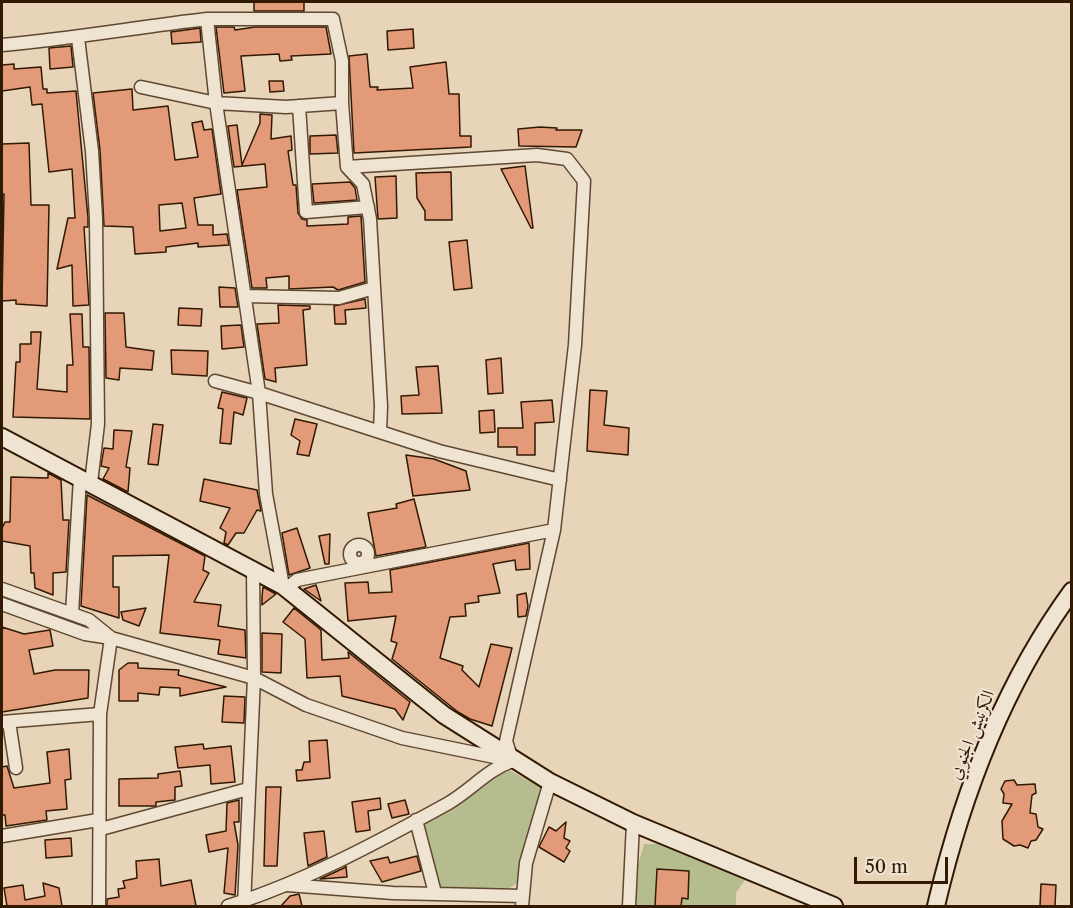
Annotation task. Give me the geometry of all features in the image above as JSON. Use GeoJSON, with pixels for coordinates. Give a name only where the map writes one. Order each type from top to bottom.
{"type":"FeatureCollection","features":[{"type":"Feature","properties":{"kind":"street"},"geometry":{"type":"LineString","coordinates":[[207,19],[216,103],[259,393],[266,494],[285,587]]}},
{"type":"Feature","properties":{"kind":"street"},"geometry":{"type":"LineString","coordinates":[[2,45],[78,38],[104,31],[207,19],[333,19],[342,61],[342,103],[347,167],[363,184],[368,207],[381,406],[380,432]]}},
{"type":"Feature","properties":{"kind":"street"},"geometry":{"type":"LineString","coordinates":[[72,614],[85,480],[98,424],[96,218],[92,151],[78,38]]}},
{"type":"Feature","properties":{"kind":"street"},"geometry":{"type":"LineString","coordinates":[[141,87],[216,103],[299,106],[342,103]]}},
{"type":"Feature","properties":{"kind":"street"},"geometry":{"type":"LineString","coordinates":[[299,106],[306,212],[368,207]]}},
{"type":"Feature","properties":{"kind":"street"},"geometry":{"type":"LineString","coordinates":[[347,167],[537,155],[567,159],[584,181],[575,345],[554,530],[506,741],[513,761]]}},
{"type":"Feature","properties":{"kind":"street"},"geometry":{"type":"LineString","coordinates":[[245,296],[339,298],[374,288]]}},
{"type":"Feature","properties":{"kind":"street"},"geometry":{"type":"LineString","coordinates":[[215,381],[439,451],[560,480]]}},
{"type":"Feature","properties":{"kind":"street"},"geometry":{"type":"LineString","coordinates":[[2,437],[253,568],[285,587],[444,715],[513,761],[550,782],[633,823],[834,906]]}},
{"type":"Feature","properties":{"kind":"street"},"geometry":{"type":"LineString","coordinates":[[285,587],[297,580],[359,565],[554,530]]}},
{"type":"Feature","properties":{"kind":"street"},"geometry":{"type":"LineString","coordinates":[[244,904],[254,678],[253,568]]}},
{"type":"Feature","properties":{"kind":"street"},"geometry":{"type":"LineString","coordinates":[[2,589],[89,620],[111,638]]}},
{"type":"Feature","properties":{"kind":"street","name":"الكرنيش الجنوبي"},"geometry":{"type":"LineString","coordinates":[[936,906],[975,776],[1013,686],[1046,627],[1071,591]]}},
{"type":"Feature","properties":{"kind":"street"},"geometry":{"type":"LineString","coordinates":[[2,604],[85,634],[111,638],[254,678],[306,705],[402,738],[513,761]]}},
{"type":"Feature","properties":{"kind":"street"},"geometry":{"type":"LineString","coordinates":[[99,906],[100,714],[111,638]]}},
{"type":"Feature","properties":{"kind":"street"},"geometry":{"type":"LineString","coordinates":[[16,768],[5,722],[100,714]]}},
{"type":"Feature","properties":{"kind":"street"},"geometry":{"type":"LineString","coordinates":[[228,906],[244,904],[416,820],[450,802],[497,767],[513,761]]}},
{"type":"Feature","properties":{"kind":"street"},"geometry":{"type":"LineString","coordinates":[[283,884],[435,893],[522,901],[526,863],[550,782]]}},
{"type":"Feature","properties":{"kind":"street"},"geometry":{"type":"LineString","coordinates":[[2,836],[99,824],[248,789]]}},
{"type":"Feature","properties":{"kind":"street"},"geometry":{"type":"LineString","coordinates":[[416,820],[435,893]]}},
{"type":"Feature","properties":{"kind":"street"},"geometry":{"type":"LineString","coordinates":[[629,906],[633,823]]}},
{"type":"Feature","properties":{"kind":"street"},"geometry":{"type":"LineString","coordinates":[[393,892],[396,906]]}},
{"type":"Feature","properties":{"kind":"green space"},"geometry":{"type":"Polygon","coordinates":[[[507,769],[541,787],[518,882],[507,890],[437,888],[421,826],[431,818],[457,805],[491,777],[507,769]]]}},
{"type":"Feature","properties":{"kind":"green space"},"geometry":{"type":"Polygon","coordinates":[[[644,844],[657,844],[745,880],[736,893],[736,906],[636,906],[638,865],[644,844]]]}},
{"type":"Feature","properties":{"kind":"building"},"geometry":{"type":"Polygon","coordinates":[[[254,2],[304,2],[304,11],[254,11],[254,2]]]}},
{"type":"Feature","properties":{"kind":"building"},"geometry":{"type":"Polygon","coordinates":[[[216,27],[234,27],[235,30],[255,27],[326,27],[331,54],[291,56],[292,60],[280,61],[279,54],[241,56],[245,91],[224,93],[216,27]]]}},
{"type":"Feature","properties":{"kind":"building"},"geometry":{"type":"Polygon","coordinates":[[[200,28],[201,42],[172,44],[171,32],[200,28]]]}},
{"type":"Feature","properties":{"kind":"building"},"geometry":{"type":"Polygon","coordinates":[[[413,29],[414,48],[388,50],[387,31],[413,29]]]}},
{"type":"Feature","properties":{"kind":"building"},"geometry":{"type":"Polygon","coordinates":[[[71,46],[73,67],[50,69],[49,48],[71,46]]]}},
{"type":"Feature","properties":{"kind":"building"},"geometry":{"type":"Polygon","coordinates":[[[367,54],[370,87],[378,87],[377,90],[413,88],[410,67],[446,62],[449,94],[459,94],[460,136],[471,136],[471,147],[354,153],[349,56],[367,54]]]}},
{"type":"Feature","properties":{"kind":"building"},"geometry":{"type":"Polygon","coordinates":[[[14,64],[14,69],[41,67],[43,89],[47,89],[47,93],[76,91],[88,218],[88,227],[84,227],[89,305],[73,306],[72,265],[57,269],[68,218],[75,218],[72,169],[49,172],[42,104],[32,105],[30,87],[2,91],[2,65],[14,64]]]}},
{"type":"Feature","properties":{"kind":"building"},"geometry":{"type":"Polygon","coordinates":[[[269,81],[283,81],[284,91],[270,92],[269,81]]]}},
{"type":"Feature","properties":{"kind":"building"},"geometry":{"type":"Polygon","coordinates":[[[132,89],[133,110],[168,106],[175,160],[198,157],[192,123],[202,121],[204,130],[212,129],[221,194],[194,198],[198,225],[213,225],[213,235],[227,234],[229,245],[198,247],[198,243],[166,247],[166,252],[135,254],[133,227],[104,226],[100,150],[93,93],[132,89]],[[182,203],[159,205],[160,231],[186,228],[182,203]]]}},
{"type":"Feature","properties":{"kind":"building"},"geometry":{"type":"Polygon","coordinates":[[[260,114],[272,115],[271,139],[291,136],[292,150],[288,151],[293,185],[296,185],[298,213],[302,219],[307,220],[307,226],[348,224],[348,217],[361,216],[365,282],[338,290],[333,287],[289,289],[289,276],[266,278],[267,288],[252,288],[237,190],[267,187],[265,164],[234,167],[228,126],[237,125],[242,165],[260,123],[260,114]]]}},
{"type":"Feature","properties":{"kind":"building"},"geometry":{"type":"Polygon","coordinates":[[[557,128],[556,130],[582,130],[576,147],[519,146],[518,129],[557,128]]]}},
{"type":"Feature","properties":{"kind":"building"},"geometry":{"type":"Polygon","coordinates":[[[336,135],[338,153],[310,154],[310,136],[336,135]]]}},
{"type":"Feature","properties":{"kind":"building"},"geometry":{"type":"Polygon","coordinates":[[[29,143],[31,205],[49,205],[47,306],[16,304],[16,300],[2,301],[4,194],[2,194],[2,144],[29,143]]]}},
{"type":"Feature","properties":{"kind":"building"},"geometry":{"type":"Polygon","coordinates":[[[525,166],[533,228],[501,169],[525,166]]]}},
{"type":"Feature","properties":{"kind":"building"},"geometry":{"type":"Polygon","coordinates":[[[451,172],[452,220],[425,220],[425,211],[417,198],[416,173],[451,172]]]}},
{"type":"Feature","properties":{"kind":"building"},"geometry":{"type":"Polygon","coordinates":[[[396,176],[397,218],[378,219],[375,177],[396,176]]]}},
{"type":"Feature","properties":{"kind":"building"},"geometry":{"type":"Polygon","coordinates":[[[350,182],[355,188],[357,200],[314,203],[312,184],[350,182]]]}},
{"type":"Feature","properties":{"kind":"building"},"geometry":{"type":"Polygon","coordinates":[[[467,240],[472,288],[454,290],[449,242],[467,240]]]}},
{"type":"Feature","properties":{"kind":"building"},"geometry":{"type":"Polygon","coordinates":[[[219,287],[235,288],[238,307],[220,307],[219,287]]]}},
{"type":"Feature","properties":{"kind":"building"},"geometry":{"type":"Polygon","coordinates":[[[365,299],[366,308],[345,310],[346,324],[335,324],[334,306],[365,299]]]}},
{"type":"Feature","properties":{"kind":"building"},"geometry":{"type":"Polygon","coordinates":[[[278,305],[310,306],[310,309],[303,310],[307,365],[275,368],[276,382],[265,379],[257,324],[279,323],[278,305]]]}},
{"type":"Feature","properties":{"kind":"building"},"geometry":{"type":"Polygon","coordinates":[[[179,308],[202,309],[201,326],[178,325],[179,308]]]}},
{"type":"Feature","properties":{"kind":"building"},"geometry":{"type":"Polygon","coordinates":[[[105,313],[124,313],[126,347],[154,351],[152,370],[120,368],[119,380],[106,378],[105,313]]]}},
{"type":"Feature","properties":{"kind":"building"},"geometry":{"type":"Polygon","coordinates":[[[70,314],[82,314],[83,347],[89,347],[90,419],[13,417],[16,362],[20,362],[20,344],[31,344],[31,332],[41,332],[37,389],[67,392],[67,365],[73,365],[70,314]]]}},
{"type":"Feature","properties":{"kind":"building"},"geometry":{"type":"Polygon","coordinates":[[[241,325],[244,347],[222,349],[221,326],[241,325]]]}},
{"type":"Feature","properties":{"kind":"building"},"geometry":{"type":"Polygon","coordinates":[[[171,350],[208,351],[207,376],[172,374],[171,350]]]}},
{"type":"Feature","properties":{"kind":"building"},"geometry":{"type":"Polygon","coordinates":[[[501,358],[503,393],[488,394],[486,360],[501,358]]]}},
{"type":"Feature","properties":{"kind":"building"},"geometry":{"type":"Polygon","coordinates":[[[438,366],[442,413],[402,414],[401,396],[419,395],[416,367],[438,366]]]}},
{"type":"Feature","properties":{"kind":"building"},"geometry":{"type":"Polygon","coordinates":[[[590,390],[607,391],[604,425],[629,428],[628,455],[587,451],[590,390]]]}},
{"type":"Feature","properties":{"kind":"building"},"geometry":{"type":"Polygon","coordinates":[[[222,392],[247,398],[243,415],[234,412],[231,444],[220,443],[223,409],[218,408],[222,392]]]}},
{"type":"Feature","properties":{"kind":"building"},"geometry":{"type":"Polygon","coordinates":[[[552,400],[554,422],[535,423],[535,455],[517,455],[517,447],[498,447],[498,428],[523,428],[521,402],[552,400]]]}},
{"type":"Feature","properties":{"kind":"building"},"geometry":{"type":"Polygon","coordinates":[[[494,410],[495,432],[480,433],[479,411],[494,410]]]}},
{"type":"Feature","properties":{"kind":"building"},"geometry":{"type":"Polygon","coordinates":[[[295,419],[317,424],[309,456],[297,454],[300,441],[291,435],[295,419]]]}},
{"type":"Feature","properties":{"kind":"building"},"geometry":{"type":"Polygon","coordinates":[[[153,424],[163,425],[158,465],[148,464],[153,424]]]}},
{"type":"Feature","properties":{"kind":"building"},"geometry":{"type":"Polygon","coordinates":[[[114,430],[132,431],[126,467],[130,468],[128,492],[103,479],[109,468],[101,466],[104,448],[113,449],[114,430]]]}},
{"type":"Feature","properties":{"kind":"building"},"geometry":{"type":"Polygon","coordinates":[[[406,455],[434,459],[466,471],[470,490],[413,496],[406,455]]]}},
{"type":"Feature","properties":{"kind":"building"},"geometry":{"type":"Polygon","coordinates":[[[48,473],[61,480],[63,520],[69,520],[66,572],[53,573],[53,595],[35,588],[34,573],[31,573],[30,546],[2,541],[2,528],[5,522],[10,522],[11,477],[48,478],[48,473]]]}},
{"type":"Feature","properties":{"kind":"building"},"geometry":{"type":"Polygon","coordinates":[[[204,479],[257,490],[261,511],[257,510],[244,533],[236,533],[228,545],[224,543],[226,532],[220,528],[230,508],[200,501],[204,479]]]}},
{"type":"Feature","properties":{"kind":"building"},"geometry":{"type":"Polygon","coordinates":[[[87,495],[205,556],[203,570],[209,573],[194,602],[221,605],[218,626],[245,630],[246,658],[218,654],[220,640],[160,633],[169,555],[113,556],[113,587],[119,587],[119,618],[81,606],[87,495]]]}},
{"type":"Feature","properties":{"kind":"building"},"geometry":{"type":"Polygon","coordinates":[[[414,499],[426,547],[376,556],[368,513],[397,508],[396,504],[414,499]]]}},
{"type":"Feature","properties":{"kind":"building"},"geometry":{"type":"Polygon","coordinates":[[[297,528],[310,568],[289,575],[282,533],[297,528]]]}},
{"type":"Feature","properties":{"kind":"building"},"geometry":{"type":"Polygon","coordinates":[[[330,534],[329,564],[325,564],[319,536],[330,534]]]}},
{"type":"Feature","properties":{"kind":"building"},"geometry":{"type":"Polygon","coordinates":[[[529,543],[530,569],[516,570],[515,560],[493,564],[500,593],[478,596],[479,602],[465,604],[466,616],[450,617],[440,658],[463,666],[462,670],[479,687],[491,644],[512,648],[492,726],[470,719],[458,712],[392,659],[397,643],[391,641],[396,616],[348,621],[345,583],[368,582],[369,593],[392,592],[390,570],[529,543]]]}},
{"type":"Feature","properties":{"kind":"building"},"geometry":{"type":"Polygon","coordinates":[[[316,585],[321,601],[304,589],[316,585]]]}},
{"type":"Feature","properties":{"kind":"building"},"geometry":{"type":"Polygon","coordinates":[[[263,587],[276,594],[262,605],[262,597],[263,587]]]}},
{"type":"Feature","properties":{"kind":"building"},"geometry":{"type":"Polygon","coordinates":[[[526,593],[528,606],[526,616],[518,617],[517,595],[526,593]]]}},
{"type":"Feature","properties":{"kind":"building"},"geometry":{"type":"Polygon","coordinates":[[[146,608],[139,626],[123,620],[121,612],[146,608]]]}},
{"type":"Feature","properties":{"kind":"building"},"geometry":{"type":"Polygon","coordinates":[[[294,608],[321,630],[322,660],[349,658],[348,652],[410,702],[403,720],[395,709],[342,696],[340,676],[307,678],[305,639],[283,622],[294,608]]]}},
{"type":"Feature","properties":{"kind":"building"},"geometry":{"type":"Polygon","coordinates":[[[2,627],[24,634],[50,630],[53,646],[29,650],[34,674],[55,670],[89,670],[88,698],[2,712],[2,627]]]}},
{"type":"Feature","properties":{"kind":"building"},"geometry":{"type":"Polygon","coordinates":[[[262,633],[282,634],[281,673],[262,672],[262,633]]]}},
{"type":"Feature","properties":{"kind":"building"},"geometry":{"type":"Polygon","coordinates":[[[128,663],[138,663],[138,668],[179,670],[178,675],[226,687],[180,696],[180,688],[160,687],[159,695],[138,693],[138,701],[119,701],[119,670],[128,663]]]}},
{"type":"Feature","properties":{"kind":"building"},"geometry":{"type":"Polygon","coordinates":[[[224,696],[245,697],[244,723],[222,722],[224,696]]]}},
{"type":"Feature","properties":{"kind":"building"},"geometry":{"type":"Polygon","coordinates":[[[327,740],[330,778],[297,781],[296,770],[302,770],[304,762],[310,762],[309,741],[327,740]]]}},
{"type":"Feature","properties":{"kind":"building"},"geometry":{"type":"Polygon","coordinates":[[[203,744],[204,749],[231,746],[235,782],[211,784],[210,765],[178,768],[175,747],[203,744]]]}},
{"type":"Feature","properties":{"kind":"building"},"geometry":{"type":"Polygon","coordinates":[[[69,749],[71,779],[65,780],[67,809],[46,811],[47,820],[6,826],[5,815],[2,815],[2,767],[7,766],[14,788],[50,783],[47,752],[69,749]]]}},
{"type":"Feature","properties":{"kind":"building"},"geometry":{"type":"Polygon","coordinates":[[[180,771],[182,786],[175,787],[175,800],[156,802],[156,806],[119,806],[119,779],[158,778],[158,774],[180,771]]]}},
{"type":"Feature","properties":{"kind":"building"},"geometry":{"type":"Polygon","coordinates":[[[1014,780],[1017,785],[1035,784],[1036,793],[1032,795],[1030,813],[1036,814],[1038,827],[1043,829],[1036,840],[1031,841],[1028,848],[1020,845],[1014,846],[1003,839],[1002,821],[1012,804],[1003,803],[1004,794],[1001,789],[1005,781],[1014,780]]]}},
{"type":"Feature","properties":{"kind":"building"},"geometry":{"type":"Polygon","coordinates":[[[266,787],[281,787],[277,866],[264,866],[266,787]]]}},
{"type":"Feature","properties":{"kind":"building"},"geometry":{"type":"Polygon","coordinates":[[[380,798],[381,809],[368,811],[370,830],[356,832],[352,802],[380,798]]]}},
{"type":"Feature","properties":{"kind":"building"},"geometry":{"type":"Polygon","coordinates":[[[239,800],[239,822],[234,822],[238,845],[235,895],[224,893],[228,848],[209,852],[206,835],[226,831],[227,803],[239,800]]]}},
{"type":"Feature","properties":{"kind":"building"},"geometry":{"type":"Polygon","coordinates":[[[405,800],[409,814],[392,818],[388,804],[405,800]]]}},
{"type":"Feature","properties":{"kind":"building"},"geometry":{"type":"Polygon","coordinates":[[[566,822],[564,838],[570,841],[566,848],[570,851],[564,862],[539,847],[549,827],[556,831],[566,822]]]}},
{"type":"Feature","properties":{"kind":"building"},"geometry":{"type":"Polygon","coordinates":[[[324,831],[327,857],[308,866],[304,833],[324,831]]]}},
{"type":"Feature","properties":{"kind":"building"},"geometry":{"type":"Polygon","coordinates":[[[71,838],[72,856],[46,858],[45,840],[71,838]]]}},
{"type":"Feature","properties":{"kind":"building"},"geometry":{"type":"Polygon","coordinates":[[[417,856],[421,871],[382,882],[370,861],[388,857],[390,863],[417,856]]]}},
{"type":"Feature","properties":{"kind":"building"},"geometry":{"type":"Polygon","coordinates":[[[159,859],[161,886],[191,880],[196,906],[107,906],[107,899],[119,897],[118,889],[125,888],[123,881],[137,878],[136,861],[159,859]]]}},
{"type":"Feature","properties":{"kind":"building"},"geometry":{"type":"Polygon","coordinates":[[[346,866],[347,877],[320,879],[344,868],[346,866]]]}},
{"type":"Feature","properties":{"kind":"building"},"geometry":{"type":"Polygon","coordinates":[[[657,869],[689,871],[688,899],[682,898],[681,906],[655,906],[657,869]]]}},
{"type":"Feature","properties":{"kind":"building"},"geometry":{"type":"Polygon","coordinates":[[[43,883],[59,888],[62,906],[7,906],[4,888],[23,885],[25,900],[45,896],[43,883]]]}},
{"type":"Feature","properties":{"kind":"building"},"geometry":{"type":"Polygon","coordinates":[[[1041,884],[1056,885],[1055,906],[1040,906],[1041,884]]]}},
{"type":"Feature","properties":{"kind":"building"},"geometry":{"type":"Polygon","coordinates":[[[299,894],[302,906],[281,906],[290,896],[299,894]]]}}]}
